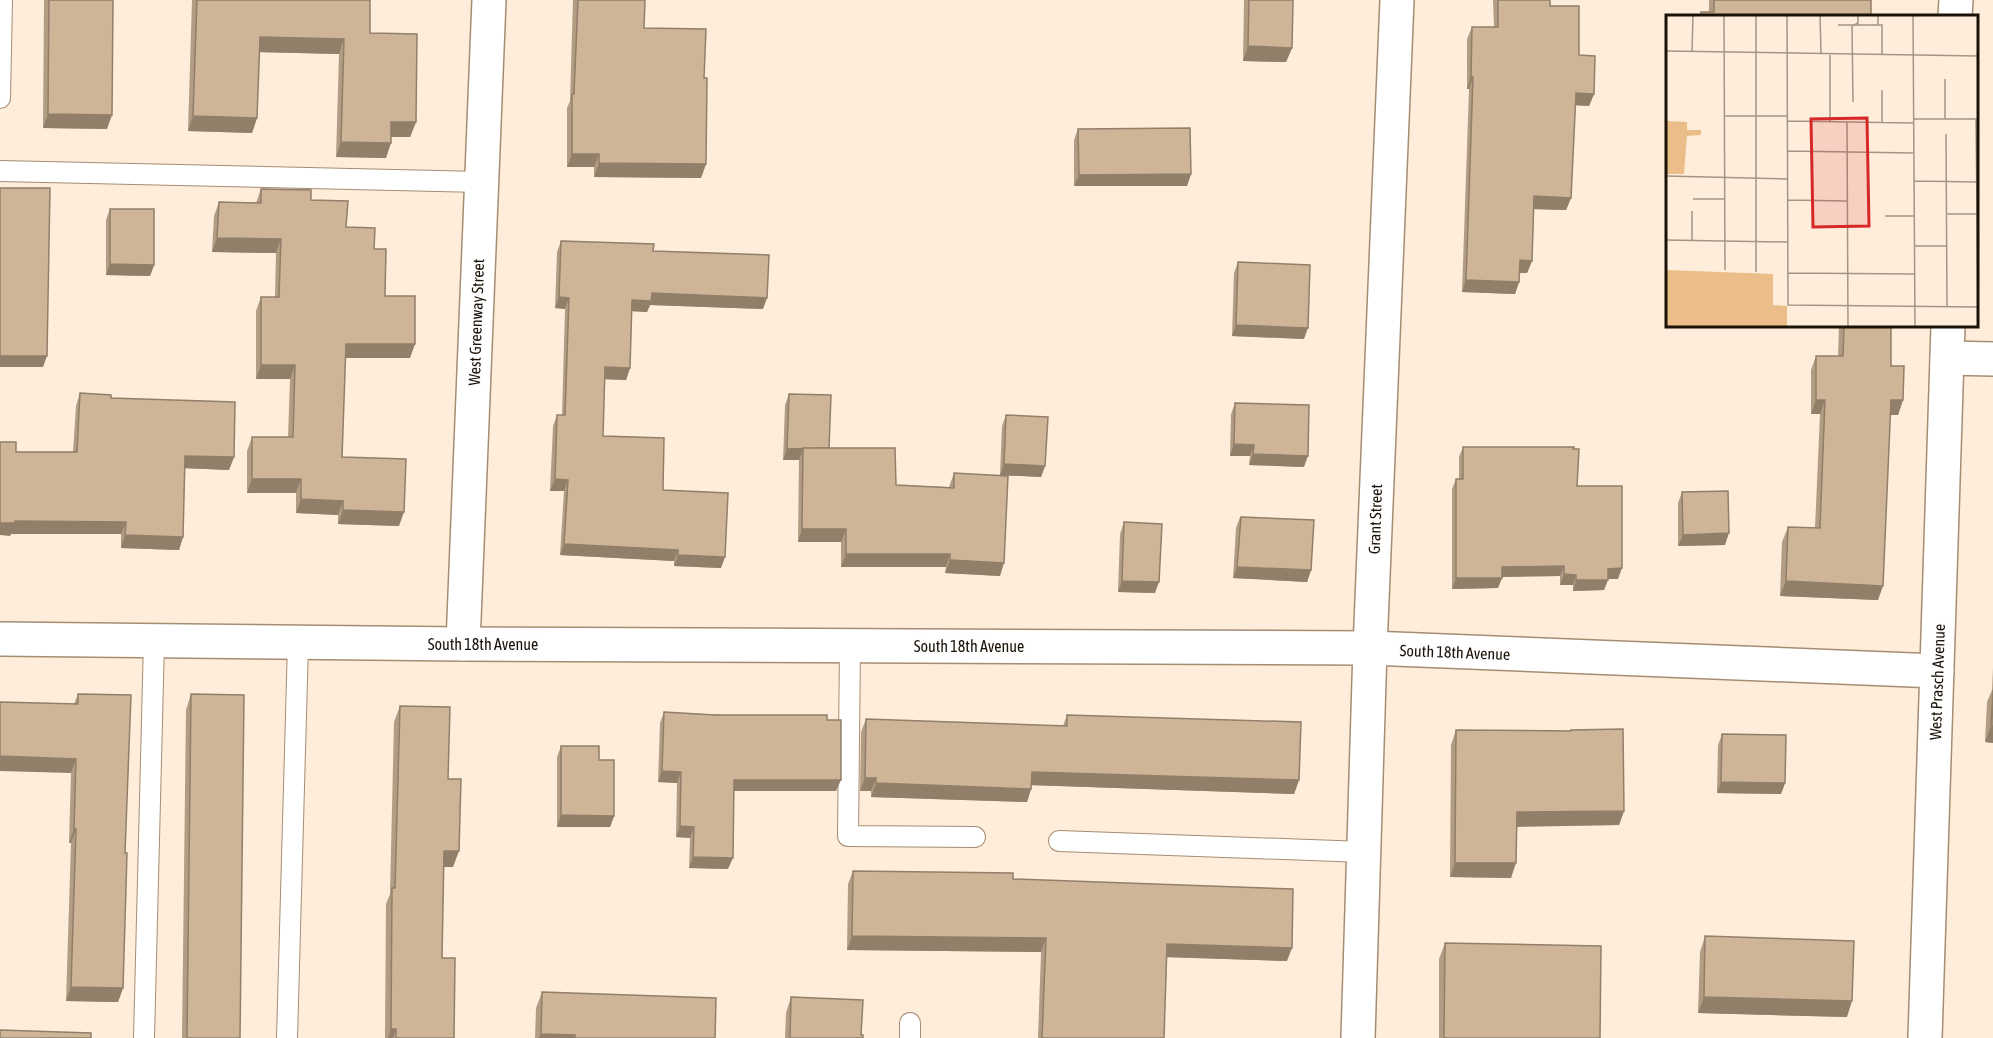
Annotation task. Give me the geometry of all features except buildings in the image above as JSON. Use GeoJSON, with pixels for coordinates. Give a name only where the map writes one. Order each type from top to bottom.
{"type":"FeatureCollection","features":[{"type":"Feature","properties":{"kind":"street","name":"West Greenway Street"},"geometry":{"type":"LineString","coordinates":[[462,644],[489,0]]}},
{"type":"Feature","properties":{"kind":"street","name":"Grant Street"},"geometry":{"type":"LineString","coordinates":[[1358,1038],[1370,648],[1397,0]]}},
{"type":"Feature","properties":{"kind":"street"},"geometry":{"type":"LineString","coordinates":[[1955,15],[1956,0]]}},
{"type":"Feature","properties":{"kind":"street","name":"West Prasch Avenue"},"geometry":{"type":"LineString","coordinates":[[1925,1038],[1948,327]]}},
{"type":"Feature","properties":{"kind":"street"},"geometry":{"type":"LineString","coordinates":[[1947,358],[1993,359]]}},
{"type":"Feature","properties":{"kind":"street","name":"South 18th Avenue"},"geometry":{"type":"LineString","coordinates":[[0,639],[298,643],[1370,648],[1937,671]]}},
{"type":"Feature","properties":{"kind":"lane"},"geometry":{"type":"LineString","coordinates":[[0,98],[2,0]]}},
{"type":"Feature","properties":{"kind":"lane"},"geometry":{"type":"LineString","coordinates":[[0,171],[482,182]]}},
{"type":"Feature","properties":{"kind":"lane"},"geometry":{"type":"LineString","coordinates":[[144,1038],[154,641]]}},
{"type":"Feature","properties":{"kind":"lane"},"geometry":{"type":"LineString","coordinates":[[287,1038],[298,643]]}},
{"type":"Feature","properties":{"kind":"lane"},"geometry":{"type":"LineString","coordinates":[[850,646],[848,836],[975,837]]}},
{"type":"Feature","properties":{"kind":"lane"},"geometry":{"type":"LineString","coordinates":[[1059,841],[1364,852]]}}]}
